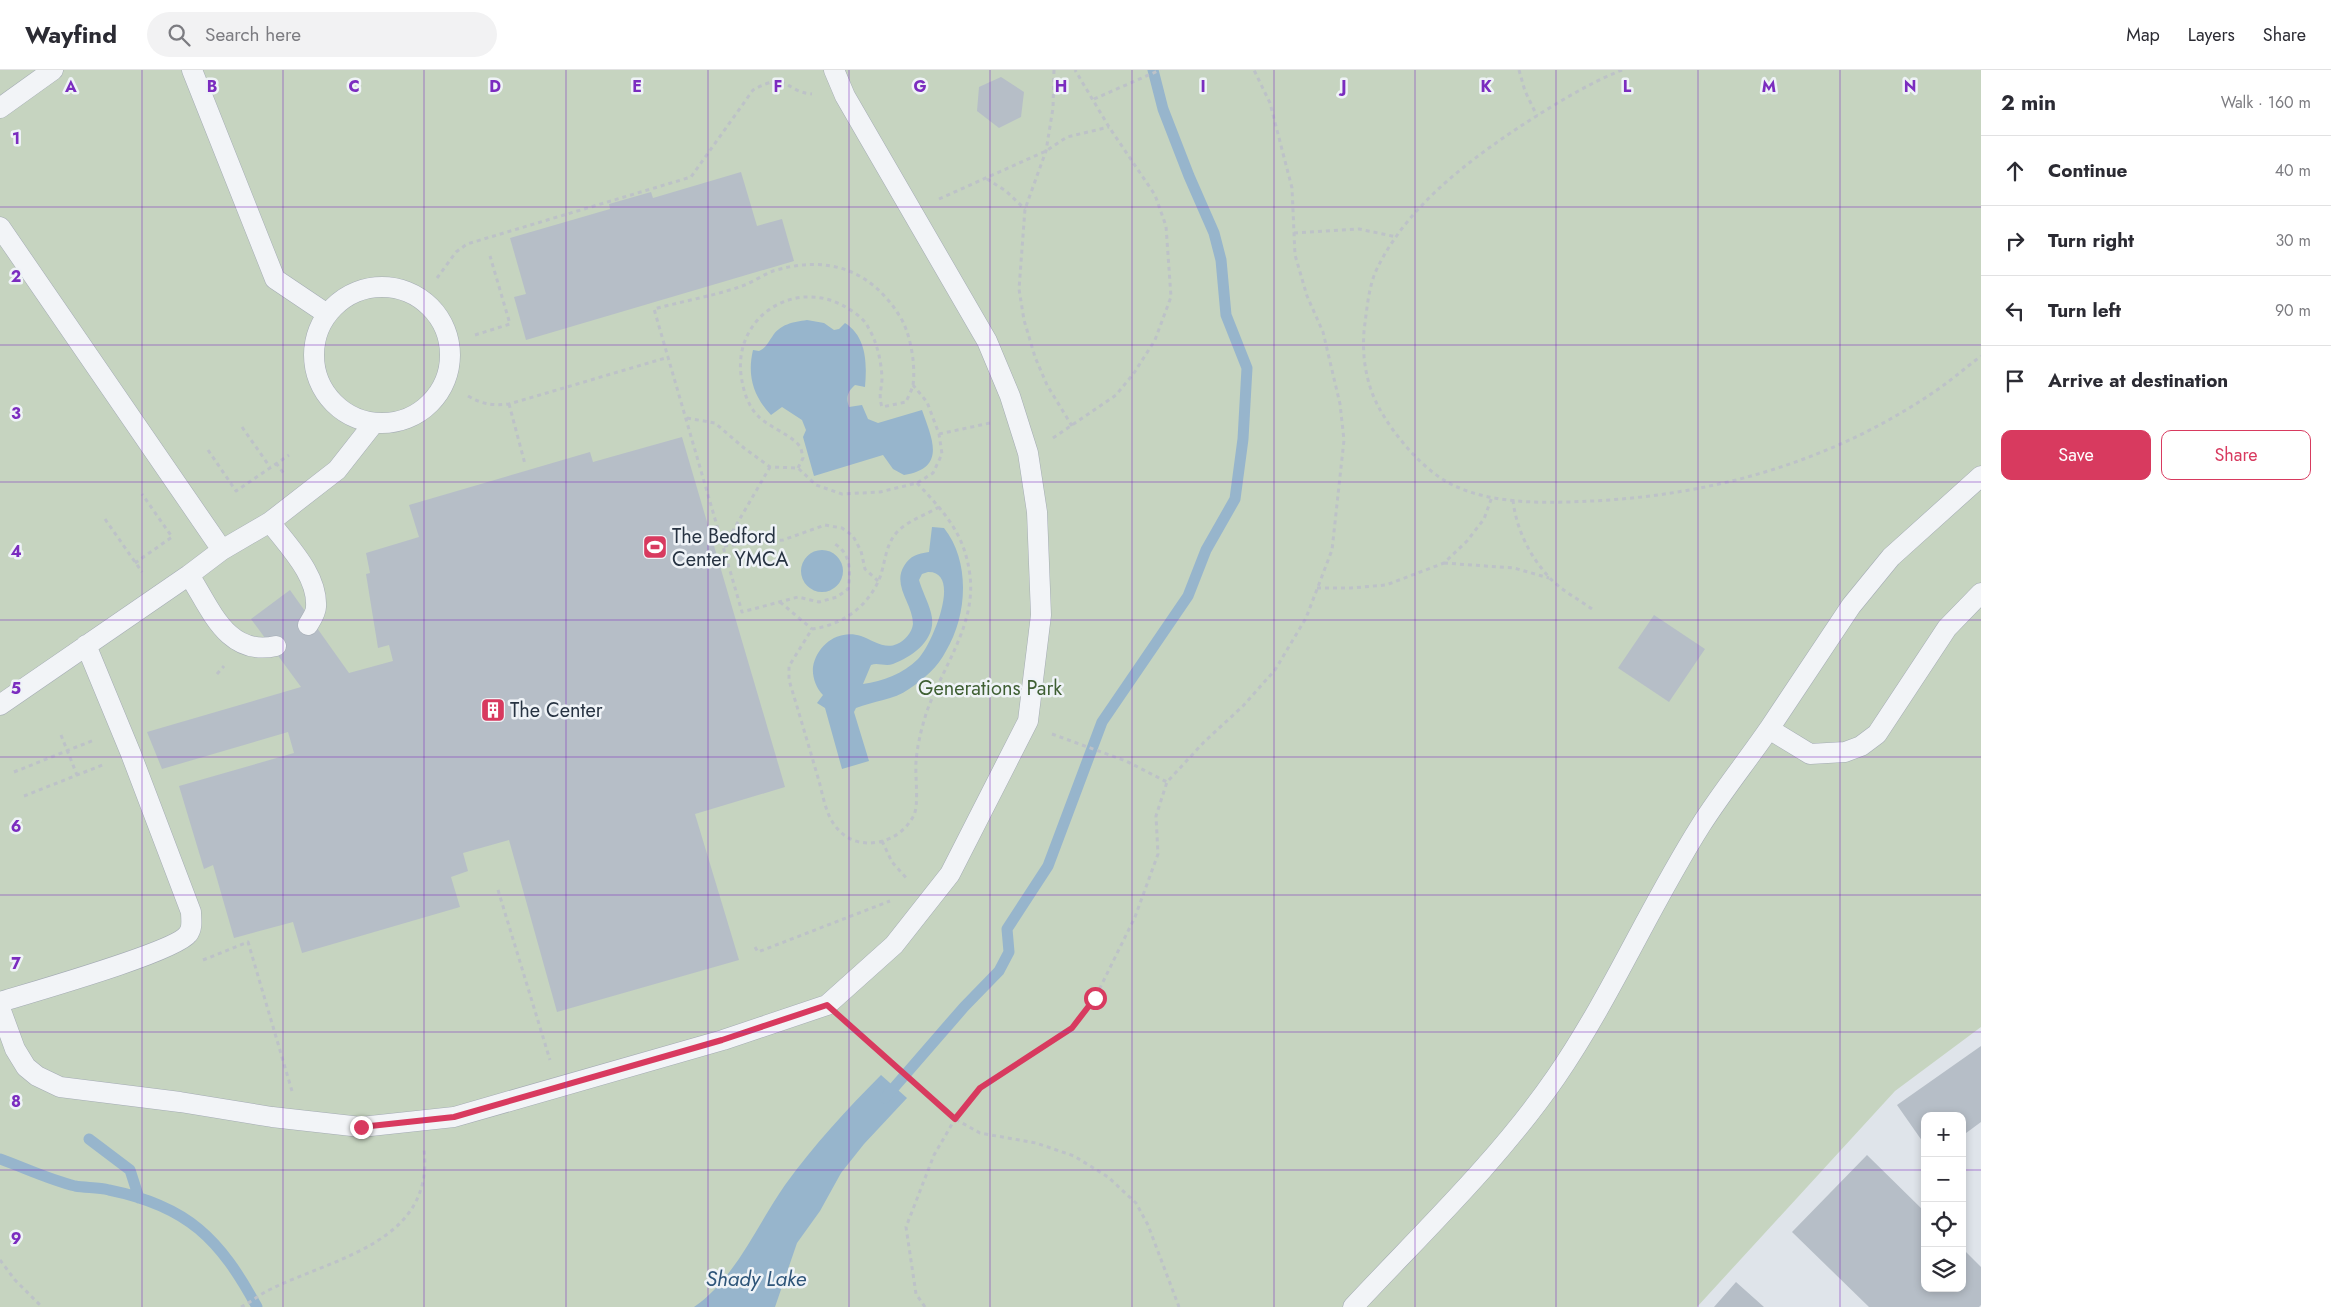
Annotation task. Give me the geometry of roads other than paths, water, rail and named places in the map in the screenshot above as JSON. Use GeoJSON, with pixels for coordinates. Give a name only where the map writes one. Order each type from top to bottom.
{"type":"FeatureCollection","features":[{"type":"Feature","properties":{"kind":"lane"},"geometry":{"type":"LineString","coordinates":[[0,108],[53,70]]}},
{"type":"Feature","properties":{"kind":"lane"},"geometry":{"type":"LineString","coordinates":[[192,70],[275,279],[327,314]]}},
{"type":"Feature","properties":{"kind":"lane"},"geometry":{"type":"LineString","coordinates":[[0,1008],[15,1049],[26,1067],[37,1076],[60,1087],[361,1127],[454,1117],[722,1040],[827,1005],[894,945],[950,874],[1028,721],[1041,615],[1037,512],[1028,453],[1010,396],[987,341],[845,96],[834,70]]}},
{"type":"Feature","properties":{"kind":"lane"},"geometry":{"type":"LineString","coordinates":[[0,227],[222,550]]}},
{"type":"Feature","properties":{"kind":"lane"},"geometry":{"type":"LineString","coordinates":[[390,287],[413,294],[432,308],[445,328],[450,351],[448,374],[437,396],[420,412],[398,422],[374,423],[355,419],[338,408],[325,394],[316,376],[313,355],[317,333],[327,314],[344,298],[366,289],[390,287]]}},
{"type":"Feature","properties":{"kind":"lane"},"geometry":{"type":"LineString","coordinates":[[0,705],[189,575],[222,550],[270,522],[337,470],[374,423]]}},
{"type":"Feature","properties":{"kind":"lane"},"geometry":{"type":"LineString","coordinates":[[1353,1307],[1476,1176],[1522,1123],[1556,1077],[1612,987],[1701,824],[1769,729],[1851,606],[1891,557],[1981,476]]}},
{"type":"Feature","properties":{"kind":"lane"},"geometry":{"type":"LineString","coordinates":[[270,522],[299,561],[315,593],[316,609],[308,625]]}},
{"type":"Feature","properties":{"kind":"lane"},"geometry":{"type":"LineString","coordinates":[[189,575],[226,633],[239,643],[254,647],[276,646]]}},
{"type":"Feature","properties":{"kind":"lane"},"geometry":{"type":"LineString","coordinates":[[1769,729],[1810,754],[1845,752],[1861,746],[1877,734],[1947,628],[1981,593]]}},
{"type":"Feature","properties":{"kind":"lane"},"geometry":{"type":"LineString","coordinates":[[0,1002],[98,972],[172,945],[188,935],[192,924],[190,912],[86,645]]}},
{"type":"Feature","properties":{"kind":"water"},"geometry":{"type":"Polygon","coordinates":[[[807,320],[824,323],[834,330],[839,329],[845,323],[862,343],[866,369],[865,387],[855,385],[850,390],[847,398],[849,407],[862,405],[868,419],[878,423],[922,410],[932,441],[933,451],[931,459],[926,466],[918,471],[904,475],[893,469],[883,455],[814,476],[803,437],[806,430],[802,420],[782,407],[771,415],[756,393],[751,377],[753,350],[759,351],[763,349],[783,326],[807,320]]]}},
{"type":"Feature","properties":{"kind":"water"},"geometry":{"type":"Polygon","coordinates":[[[932,527],[944,528],[953,542],[959,557],[962,573],[962,606],[953,637],[939,662],[915,685],[897,696],[856,708],[854,712],[869,761],[842,769],[825,708],[817,703],[823,695],[816,686],[814,678],[813,667],[815,659],[830,641],[844,635],[861,636],[888,646],[897,644],[905,639],[913,624],[900,581],[901,573],[912,557],[929,552],[932,527]],[[928,572],[922,574],[919,580],[931,613],[932,622],[928,638],[916,651],[901,661],[890,665],[871,665],[863,684],[885,679],[899,673],[918,659],[924,651],[937,625],[944,595],[943,583],[938,575],[928,572]]]}},
{"type":"Feature","properties":{"kind":"water"},"geometry":{"type":"Polygon","coordinates":[[[822,550],[837,556],[843,571],[837,586],[822,592],[807,586],[801,571],[807,556],[822,550]]]}},
{"type":"Feature","properties":{"kind":"water","name":"Shady Lake"},"geometry":{"type":"Polygon","coordinates":[[[881,1075],[907,1098],[864,1144],[841,1173],[820,1211],[797,1243],[775,1307],[694,1307],[722,1282],[785,1185],[807,1156],[843,1114],[881,1075]]]}},
{"type":"Feature","properties":{"kind":"waterway"},"geometry":{"type":"LineString","coordinates":[[885,1098],[964,1007],[999,971],[1009,952],[1007,929],[1048,866],[1102,722],[1188,596],[1206,550],[1235,499],[1243,439],[1247,368],[1226,315],[1221,260],[1214,233],[1163,109],[1153,70]]}},
{"type":"Feature","properties":{"kind":"waterway"},"geometry":{"type":"LineString","coordinates":[[89,1139],[130,1170],[139,1198]]}},
{"type":"Feature","properties":{"kind":"waterway"},"geometry":{"type":"LineString","coordinates":[[0,1159],[79,1187],[105,1189],[137,1197],[160,1205],[181,1216],[215,1244],[229,1262],[257,1307]]}},
{"type":"Feature","properties":{"kind":"place","name":"The Bedford Center YMCA"},"geometry":{"type":"Point","coordinates":[655,547]}},
{"type":"Feature","properties":{"kind":"place","name":"The Center"},"geometry":{"type":"Point","coordinates":[493,710]}},
{"type":"Feature","properties":{"kind":"park label","name":"Generations Park"},"geometry":{"type":"Point","coordinates":[990,688]}}]}
